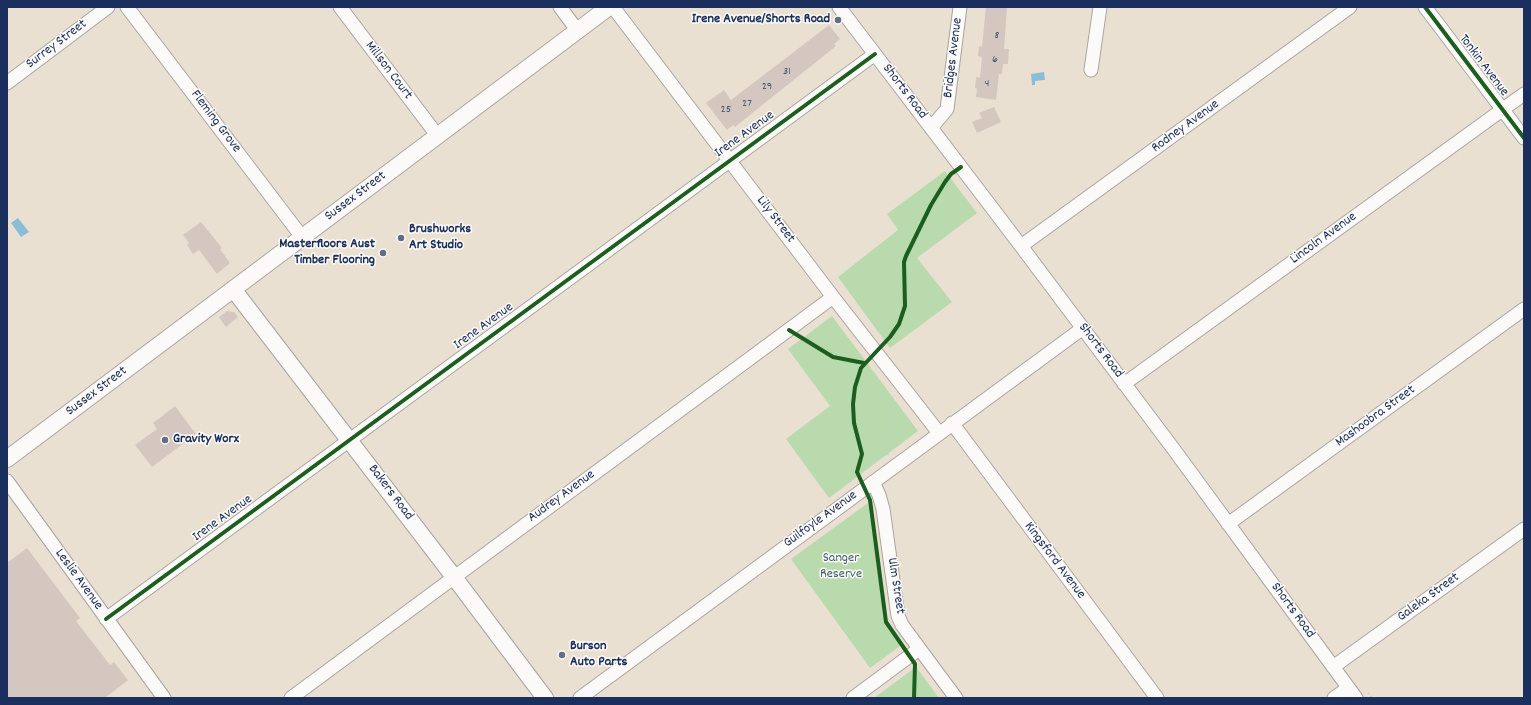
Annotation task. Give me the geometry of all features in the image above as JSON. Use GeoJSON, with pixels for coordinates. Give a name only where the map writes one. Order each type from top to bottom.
{"type":"FeatureCollection","features":[{"type":"Feature","properties":{"kind":"street","name":"Surrey Street"},"geometry":{"type":"LineString","coordinates":[[7,83],[108,7]]}},
{"type":"Feature","properties":{"kind":"street","name":"Fleming Grove"},"geometry":{"type":"LineString","coordinates":[[127,7],[302,237]]}},
{"type":"Feature","properties":{"kind":"street","name":"Millson Court"},"geometry":{"type":"LineString","coordinates":[[340,7],[437,136]]}},
{"type":"Feature","properties":{"kind":"street"},"geometry":{"type":"LineString","coordinates":[[560,7],[577,30]]}},
{"type":"Feature","properties":{"kind":"street","name":"Sussex Street"},"geometry":{"type":"LineString","coordinates":[[7,459],[609,7]]}},
{"type":"Feature","properties":{"kind":"street","name":"Lily Street"},"geometry":{"type":"LineString","coordinates":[[613,7],[833,297],[939,433]]}},
{"type":"Feature","properties":{"kind":"street","name":"Shorts Road"},"geometry":{"type":"LineString","coordinates":[[839,7],[1021,246],[1352,693]]}},
{"type":"Feature","properties":{"kind":"street","name":"Bridges Avenue"},"geometry":{"type":"LineString","coordinates":[[931,128],[947,109],[960,7]]}},
{"type":"Feature","properties":{"kind":"street"},"geometry":{"type":"LineString","coordinates":[[1091,70],[1100,7]]}},
{"type":"Feature","properties":{"kind":"street","name":"Rodney Avenue"},"geometry":{"type":"LineString","coordinates":[[1021,246],[1350,7]]}},
{"type":"Feature","properties":{"kind":"street","name":"Tonkin Avenue"},"geometry":{"type":"LineString","coordinates":[[1425,7],[1524,138]]}},
{"type":"Feature","properties":{"kind":"street","name":"Irene Avenue"},"geometry":{"type":"LineString","coordinates":[[106,619],[875,54]]}},
{"type":"Feature","properties":{"kind":"street","name":"Lincoln Avenue"},"geometry":{"type":"LineString","coordinates":[[1124,384],[1524,94]]}},
{"type":"Feature","properties":{"kind":"street","name":"Bakers Road"},"geometry":{"type":"LineString","coordinates":[[234,289],[545,698]]}},
{"type":"Feature","properties":{"kind":"street","name":"Audrey Avenue"},"geometry":{"type":"LineString","coordinates":[[291,698],[833,297]]}},
{"type":"Feature","properties":{"kind":"street","name":"Mashoobra Street"},"geometry":{"type":"LineString","coordinates":[[1228,524],[1524,309]]}},
{"type":"Feature","properties":{"kind":"street","name":"Guilfoyle Avenue"},"geometry":{"type":"LineString","coordinates":[[580,698],[1082,328]]}},
{"type":"Feature","properties":{"kind":"street","name":"Kingsford Avenue"},"geometry":{"type":"LineString","coordinates":[[952,423],[1157,698]]}},
{"type":"Feature","properties":{"kind":"street","name":"Leslie Avenue"},"geometry":{"type":"LineString","coordinates":[[7,481],[164,698]]}},
{"type":"Feature","properties":{"kind":"street","name":"Ulm Street"},"geometry":{"type":"LineString","coordinates":[[873,482],[883,509],[898,616],[902,625],[956,698]]}},
{"type":"Feature","properties":{"kind":"street","name":"Galeka Street"},"geometry":{"type":"LineString","coordinates":[[1333,667],[1524,529]]}},
{"type":"Feature","properties":{"kind":"street"},"geometry":{"type":"LineString","coordinates":[[853,698],[919,649]]}},
{"type":"Feature","properties":{"kind":"street"},"geometry":{"type":"LineString","coordinates":[[1334,698],[1352,693]]}},
{"type":"Feature","properties":{"kind":"path"},"geometry":{"type":"LineString","coordinates":[[888,456],[894,433],[890,407],[894,396]]}},
{"type":"Feature","properties":{"kind":"green space"},"geometry":{"type":"Polygon","coordinates":[[[945,171],[977,213],[917,258],[952,302],[890,348],[838,277],[898,230],[887,214],[945,171]]]}},
{"type":"Feature","properties":{"kind":"green space"},"geometry":{"type":"Polygon","coordinates":[[[832,316],[918,431],[829,498],[786,439],[830,406],[788,349],[832,316]]]}},
{"type":"Feature","properties":{"kind":"green space","name":"Sanger Reserve"},"geometry":{"type":"Polygon","coordinates":[[[868,503],[885,624],[900,646],[870,668],[791,559],[868,503]]]}},
{"type":"Feature","properties":{"kind":"green space"},"geometry":{"type":"Polygon","coordinates":[[[916,667],[939,698],[874,698],[916,667]]]}},
{"type":"Feature","properties":{"kind":"water"},"geometry":{"type":"Polygon","coordinates":[[[1044,72],[1045,80],[1035,81],[1035,85],[1032,85],[1031,74],[1044,72]]]}},
{"type":"Feature","properties":{"kind":"water"},"geometry":{"type":"Polygon","coordinates":[[[18,218],[29,232],[21,237],[11,223],[18,218]]]}},
{"type":"Feature","properties":{"kind":"building"},"geometry":{"type":"Polygon","coordinates":[[[986,7],[1007,7],[1004,49],[1009,49],[1008,64],[1003,64],[1002,74],[999,74],[996,100],[976,97],[977,89],[975,88],[976,77],[980,78],[982,57],[978,56],[979,46],[982,47],[986,7]]]}},
{"type":"Feature","properties":{"kind":"building"},"geometry":{"type":"Polygon","coordinates":[[[829,25],[840,39],[834,44],[836,46],[735,127],[733,125],[727,130],[706,103],[724,90],[731,100],[829,25]]]}},
{"type":"Feature","properties":{"kind":"building"},"geometry":{"type":"Polygon","coordinates":[[[994,107],[1001,122],[977,133],[972,122],[982,118],[979,113],[994,107]]]}},
{"type":"Feature","properties":{"kind":"building"},"geometry":{"type":"Polygon","coordinates":[[[201,222],[222,248],[220,249],[230,263],[217,274],[199,250],[193,254],[187,245],[189,243],[183,235],[201,222]]]}},
{"type":"Feature","properties":{"kind":"building"},"geometry":{"type":"Polygon","coordinates":[[[227,311],[234,312],[238,317],[226,327],[219,317],[227,311]]]}},
{"type":"Feature","properties":{"kind":"building","name":"Gravity Worx"},"geometry":{"type":"Polygon","coordinates":[[[175,406],[196,434],[152,467],[135,445],[157,429],[153,423],[175,406]]]}},
{"type":"Feature","properties":{"kind":"building"},"geometry":{"type":"Polygon","coordinates":[[[27,548],[80,618],[76,621],[110,665],[114,662],[128,680],[105,698],[7,698],[7,563],[27,548]]]}},
{"type":"Feature","properties":{"kind":"cycle path"},"geometry":{"type":"LineString","coordinates":[[1425,7],[1524,138]]}},
{"type":"Feature","properties":{"kind":"cycle path"},"geometry":{"type":"LineString","coordinates":[[106,619],[875,54]]}},
{"type":"Feature","properties":{"kind":"cycle path"},"geometry":{"type":"LineString","coordinates":[[914,698],[915,664],[886,622],[870,500],[857,472],[862,454],[854,423],[853,404],[855,387],[861,368],[890,337],[899,324],[905,306],[904,262],[906,256],[931,205],[945,182],[951,174],[961,167]]}},
{"type":"Feature","properties":{"kind":"cycle path"},"geometry":{"type":"LineString","coordinates":[[789,330],[833,357],[864,363]]}},
{"type":"Feature","properties":{"kind":"place","name":"Irene Avenue/Shorts Road"},"geometry":{"type":"Point","coordinates":[838,20]}},
{"type":"Feature","properties":{"kind":"place","name":"Brushworks Art Studio"},"geometry":{"type":"Point","coordinates":[401,238]}},
{"type":"Feature","properties":{"kind":"place","name":"Masterfloors Aust Timber Flooring"},"geometry":{"type":"Point","coordinates":[383,253]}},
{"type":"Feature","properties":{"kind":"place","name":"Gravity Worx"},"geometry":{"type":"Point","coordinates":[165,440]}},
{"type":"Feature","properties":{"kind":"place","name":"Burson Auto Parts"},"geometry":{"type":"Point","coordinates":[562,655]}}]}
